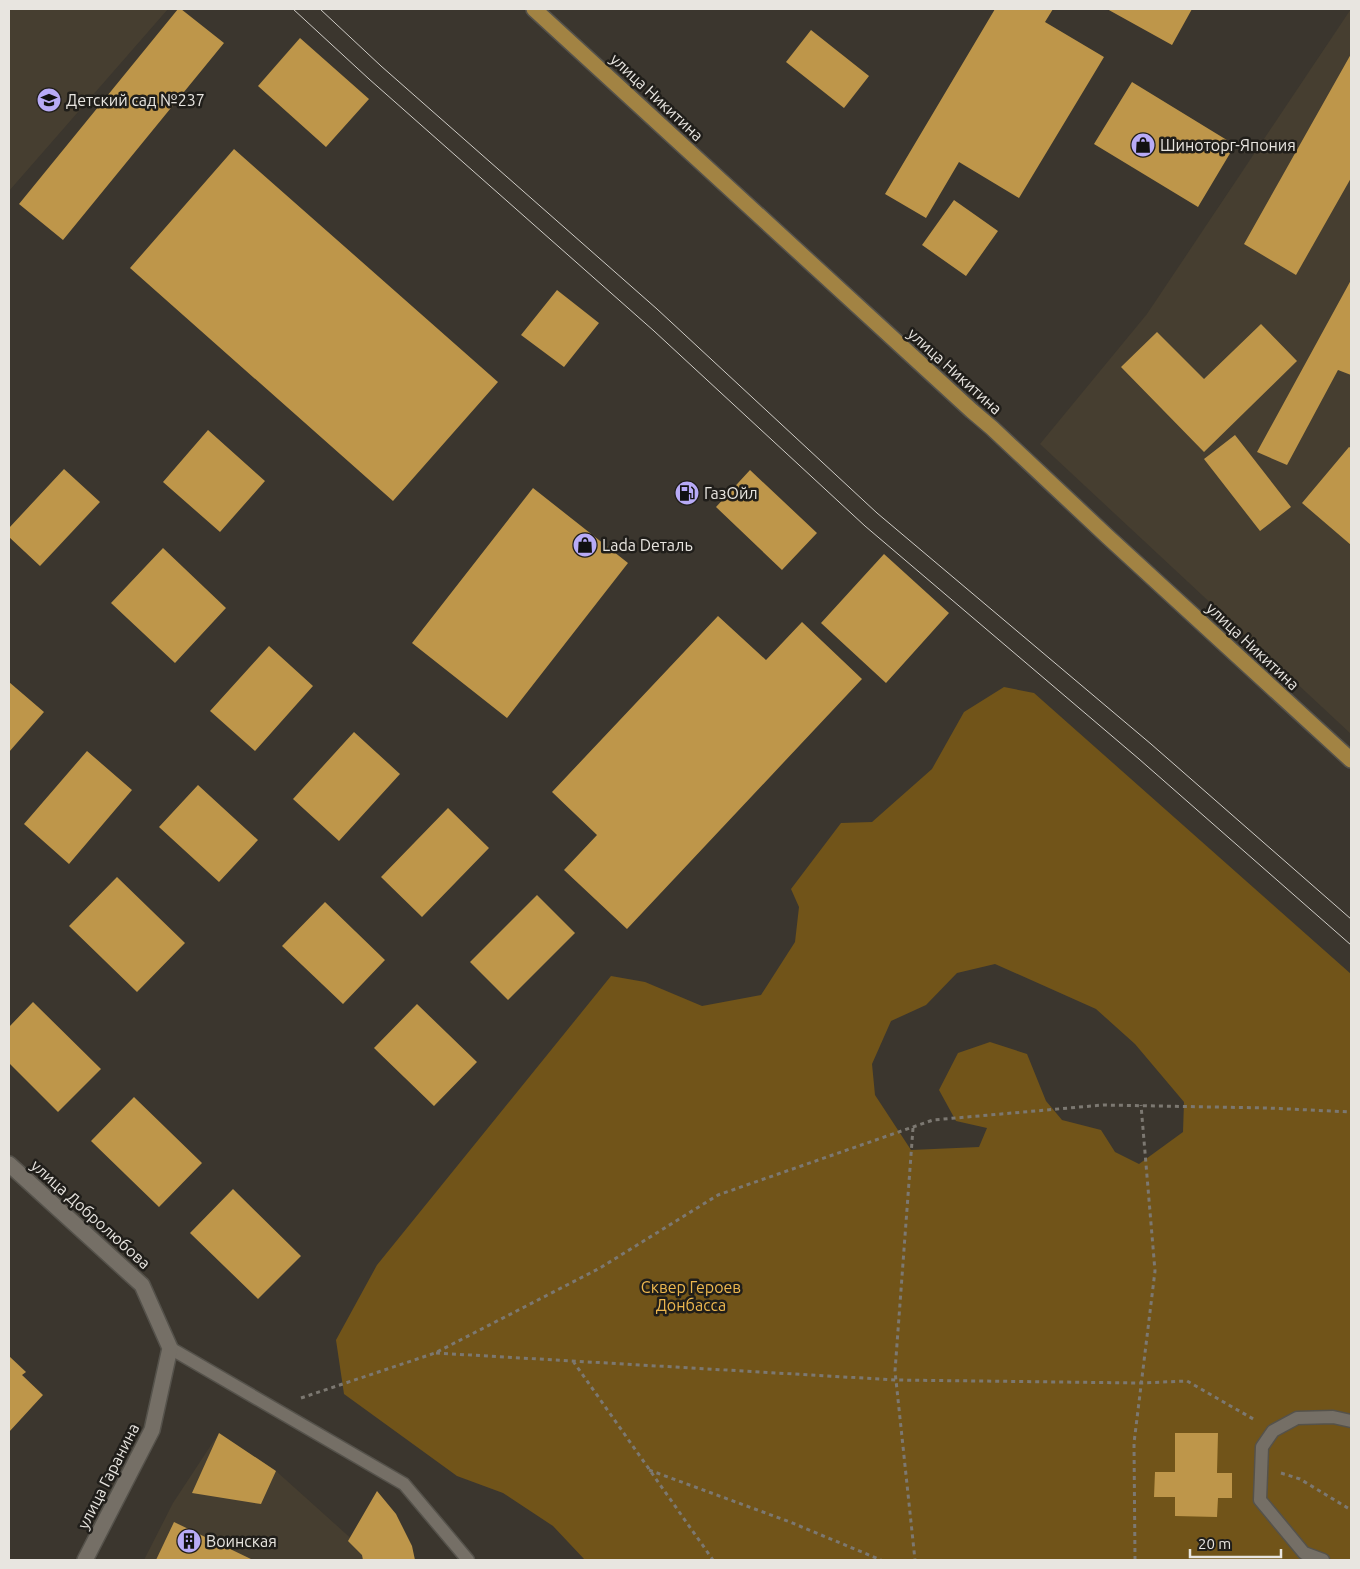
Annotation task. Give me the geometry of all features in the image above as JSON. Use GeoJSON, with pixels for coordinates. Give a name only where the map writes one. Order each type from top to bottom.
{"type":"FeatureCollection","features":[{"type":"Feature","properties":{"kind":"main road","name":"улица Никитина"},"geometry":{"type":"LineString","coordinates":[[534,9],[1351,760]]}},
{"type":"Feature","properties":{"kind":"street","name":"улица Добролюбова"},"geometry":{"type":"LineString","coordinates":[[9,1164],[142,1284],[170,1348]]}},
{"type":"Feature","properties":{"kind":"street","name":"улица Гаранина"},"geometry":{"type":"LineString","coordinates":[[85,1560],[152,1430],[170,1348]]}},
{"type":"Feature","properties":{"kind":"lane"},"geometry":{"type":"LineString","coordinates":[[170,1348],[404,1484],[468,1560]]}},
{"type":"Feature","properties":{"kind":"lane"},"geometry":{"type":"LineString","coordinates":[[1323,1560],[1304,1553],[1260,1500],[1262,1446],[1273,1431],[1297,1418],[1332,1417],[1351,1421]]}},
{"type":"Feature","properties":{"kind":"path"},"geometry":{"type":"LineString","coordinates":[[272,1408],[435,1353],[600,1268],[718,1195],[933,1120],[1104,1105],[1268,1108],[1351,1112]]}},
{"type":"Feature","properties":{"kind":"path"},"geometry":{"type":"LineString","coordinates":[[1135,1560],[1134,1443],[1155,1271],[1141,1105]]}},
{"type":"Feature","properties":{"kind":"path"},"geometry":{"type":"LineString","coordinates":[[913,1127],[896,1380],[915,1560]]}},
{"type":"Feature","properties":{"kind":"path"},"geometry":{"type":"LineString","coordinates":[[435,1353],[896,1380],[1141,1383],[1187,1380],[1273,1431]]}},
{"type":"Feature","properties":{"kind":"path"},"geometry":{"type":"LineString","coordinates":[[573,1361],[713,1560]]}},
{"type":"Feature","properties":{"kind":"path"},"geometry":{"type":"LineString","coordinates":[[1261,1467],[1300,1479],[1351,1510]]}},
{"type":"Feature","properties":{"kind":"path"},"geometry":{"type":"LineString","coordinates":[[649,1470],[790,1522],[881,1560]]}},
{"type":"Feature","properties":{"kind":"shaded area","name":"Детский сад №237"},"geometry":{"type":"Polygon","coordinates":[[[9,9],[168,9],[9,191],[9,9]]]}},
{"type":"Feature","properties":{"kind":"shaded area"},"geometry":{"type":"Polygon","coordinates":[[[1351,9],[1351,734],[1040,444],[1147,314],[1351,9]]]}},
{"type":"Feature","properties":{"kind":"shaded area"},"geometry":{"type":"Polygon","coordinates":[[[219,1433],[276,1471],[375,1560],[144,1560],[173,1503],[219,1433]]]}},
{"type":"Feature","properties":{"kind":"green space","name":"Сквер Героев Донбасса"},"geometry":{"type":"Polygon","coordinates":[[[1004,687],[1034,693],[1351,974],[1351,1560],[585,1560],[553,1526],[503,1493],[457,1476],[344,1394],[336,1340],[377,1265],[611,976],[645,982],[702,1006],[761,995],[795,942],[799,907],[791,889],[841,823],[872,822],[932,769],[964,712],[1004,687]],[[995,964],[957,973],[926,1005],[891,1021],[872,1064],[875,1095],[911,1150],[979,1147],[987,1128],[956,1121],[939,1090],[958,1053],[990,1042],[1027,1054],[1046,1101],[1062,1120],[1101,1130],[1115,1152],[1139,1164],[1183,1132],[1184,1102],[1135,1044],[1096,1009],[995,964]]]}},
{"type":"Feature","properties":{"kind":"building"},"geometry":{"type":"Polygon","coordinates":[[[178,9],[181,9],[224,43],[63,240],[19,204],[178,9]]]}},
{"type":"Feature","properties":{"kind":"building"},"geometry":{"type":"Polygon","coordinates":[[[995,9],[1053,9],[1045,22],[1104,57],[1019,198],[959,162],[926,218],[885,194],[995,9]]]}},
{"type":"Feature","properties":{"kind":"building"},"geometry":{"type":"Polygon","coordinates":[[[1107,9],[1192,9],[1172,45],[1107,9]]]}},
{"type":"Feature","properties":{"kind":"building"},"geometry":{"type":"Polygon","coordinates":[[[811,30],[869,76],[844,108],[786,62],[811,30]]]}},
{"type":"Feature","properties":{"kind":"building"},"geometry":{"type":"Polygon","coordinates":[[[300,38],[369,99],[326,147],[258,86],[300,38]]]}},
{"type":"Feature","properties":{"kind":"building"},"geometry":{"type":"Polygon","coordinates":[[[1351,54],[1351,178],[1296,275],[1244,244],[1351,54]]]}},
{"type":"Feature","properties":{"kind":"building"},"geometry":{"type":"Polygon","coordinates":[[[1132,82],[1235,145],[1198,207],[1094,144],[1132,82]]]}},
{"type":"Feature","properties":{"kind":"building"},"geometry":{"type":"Polygon","coordinates":[[[234,149],[498,382],[393,501],[130,268],[234,149]]]}},
{"type":"Feature","properties":{"kind":"building"},"geometry":{"type":"Polygon","coordinates":[[[954,200],[998,231],[966,276],[922,245],[954,200]]]}},
{"type":"Feature","properties":{"kind":"building"},"geometry":{"type":"Polygon","coordinates":[[[1351,280],[1351,375],[1338,370],[1287,465],[1257,452],[1351,280]]]}},
{"type":"Feature","properties":{"kind":"building"},"geometry":{"type":"Polygon","coordinates":[[[557,290],[599,323],[564,367],[521,335],[557,290]]]}},
{"type":"Feature","properties":{"kind":"building"},"geometry":{"type":"Polygon","coordinates":[[[1261,324],[1297,361],[1204,452],[1121,367],[1157,332],[1204,379],[1261,324]]]}},
{"type":"Feature","properties":{"kind":"building"},"geometry":{"type":"Polygon","coordinates":[[[208,430],[265,481],[220,532],[163,482],[208,430]]]}},
{"type":"Feature","properties":{"kind":"building"},"geometry":{"type":"Polygon","coordinates":[[[1235,435],[1291,507],[1260,531],[1204,459],[1235,435]]]}},
{"type":"Feature","properties":{"kind":"building"},"geometry":{"type":"Polygon","coordinates":[[[1349,447],[1351,448],[1351,545],[1302,503],[1349,447]]]}},
{"type":"Feature","properties":{"kind":"building"},"geometry":{"type":"Polygon","coordinates":[[[64,469],[100,502],[40,566],[9,537],[9,528],[64,469]]]}},
{"type":"Feature","properties":{"kind":"building"},"geometry":{"type":"Polygon","coordinates":[[[750,470],[817,533],[782,570],[716,507],[750,470]]]}},
{"type":"Feature","properties":{"kind":"building"},"geometry":{"type":"Polygon","coordinates":[[[533,488],[628,563],[507,718],[412,643],[533,488]]]}},
{"type":"Feature","properties":{"kind":"building"},"geometry":{"type":"Polygon","coordinates":[[[163,548],[226,608],[175,663],[111,603],[163,548]]]}},
{"type":"Feature","properties":{"kind":"building"},"geometry":{"type":"Polygon","coordinates":[[[884,554],[949,613],[886,683],[821,623],[884,554]]]}},
{"type":"Feature","properties":{"kind":"building"},"geometry":{"type":"Polygon","coordinates":[[[718,616],[766,660],[802,622],[862,679],[627,929],[564,870],[597,835],[552,792],[718,616]]]}},
{"type":"Feature","properties":{"kind":"building"},"geometry":{"type":"Polygon","coordinates":[[[269,646],[313,686],[255,751],[210,711],[269,646]]]}},
{"type":"Feature","properties":{"kind":"building"},"geometry":{"type":"Polygon","coordinates":[[[9,682],[44,712],[9,752],[9,682]]]}},
{"type":"Feature","properties":{"kind":"building"},"geometry":{"type":"Polygon","coordinates":[[[354,732],[400,774],[339,841],[293,799],[354,732]]]}},
{"type":"Feature","properties":{"kind":"building"},"geometry":{"type":"Polygon","coordinates":[[[87,751],[132,790],[69,864],[24,824],[87,751]]]}},
{"type":"Feature","properties":{"kind":"building"},"geometry":{"type":"Polygon","coordinates":[[[198,785],[258,840],[219,882],[159,827],[198,785]]]}},
{"type":"Feature","properties":{"kind":"building"},"geometry":{"type":"Polygon","coordinates":[[[448,808],[489,848],[422,917],[381,877],[448,808]]]}},
{"type":"Feature","properties":{"kind":"building"},"geometry":{"type":"Polygon","coordinates":[[[117,877],[185,943],[137,992],[69,926],[117,877]]]}},
{"type":"Feature","properties":{"kind":"building"},"geometry":{"type":"Polygon","coordinates":[[[537,895],[575,933],[508,1000],[470,962],[537,895]]]}},
{"type":"Feature","properties":{"kind":"building"},"geometry":{"type":"Polygon","coordinates":[[[325,902],[385,960],[343,1004],[282,946],[325,902]]]}},
{"type":"Feature","properties":{"kind":"building"},"geometry":{"type":"Polygon","coordinates":[[[33,1002],[101,1069],[58,1112],[9,1063],[9,1027],[33,1002]]]}},
{"type":"Feature","properties":{"kind":"building"},"geometry":{"type":"Polygon","coordinates":[[[417,1004],[477,1062],[434,1106],[374,1048],[417,1004]]]}},
{"type":"Feature","properties":{"kind":"building"},"geometry":{"type":"Polygon","coordinates":[[[134,1097],[202,1163],[159,1207],[91,1141],[134,1097]]]}},
{"type":"Feature","properties":{"kind":"building"},"geometry":{"type":"Polygon","coordinates":[[[233,1189],[301,1256],[258,1299],[190,1233],[233,1189]]]}},
{"type":"Feature","properties":{"kind":"building"},"geometry":{"type":"Polygon","coordinates":[[[9,1356],[26,1372],[22,1375],[43,1395],[9,1432],[9,1356]]]}},
{"type":"Feature","properties":{"kind":"building"},"geometry":{"type":"Polygon","coordinates":[[[219,1433],[276,1471],[261,1504],[192,1493],[219,1433]]]}},
{"type":"Feature","properties":{"kind":"building"},"geometry":{"type":"Polygon","coordinates":[[[1175,1433],[1218,1433],[1217,1473],[1232,1473],[1232,1498],[1218,1498],[1217,1517],[1175,1516],[1175,1497],[1154,1497],[1155,1472],[1175,1472],[1175,1433]]]}},
{"type":"Feature","properties":{"kind":"building"},"geometry":{"type":"Polygon","coordinates":[[[377,1491],[396,1514],[412,1546],[415,1560],[363,1560],[362,1555],[348,1541],[377,1491]]]}},
{"type":"Feature","properties":{"kind":"building","name":"Воинская"},"geometry":{"type":"Polygon","coordinates":[[[174,1522],[253,1560],[156,1560],[174,1522]]]}},
{"type":"Feature","properties":{"kind":"tram line"},"geometry":{"type":"LineString","coordinates":[[293,9],[369,79],[654,331],[865,526],[1139,759],[1351,945]]}},
{"type":"Feature","properties":{"kind":"tram line"},"geometry":{"type":"LineString","coordinates":[[320,9],[381,66],[657,309],[877,513],[1151,744],[1351,919]]}},
{"type":"Feature","properties":{"kind":"place","name":"Детский сад №237"},"geometry":{"type":"Point","coordinates":[49,100]}},
{"type":"Feature","properties":{"kind":"place","name":"Шиноторг-Япония"},"geometry":{"type":"Point","coordinates":[1143,145]}},
{"type":"Feature","properties":{"kind":"place","name":"ГазОйл"},"geometry":{"type":"Point","coordinates":[687,493]}},
{"type":"Feature","properties":{"kind":"place","name":"Lada Dеталь"},"geometry":{"type":"Point","coordinates":[585,545]}},
{"type":"Feature","properties":{"kind":"place","name":"Воинская"},"geometry":{"type":"Point","coordinates":[189,1541]}}]}
